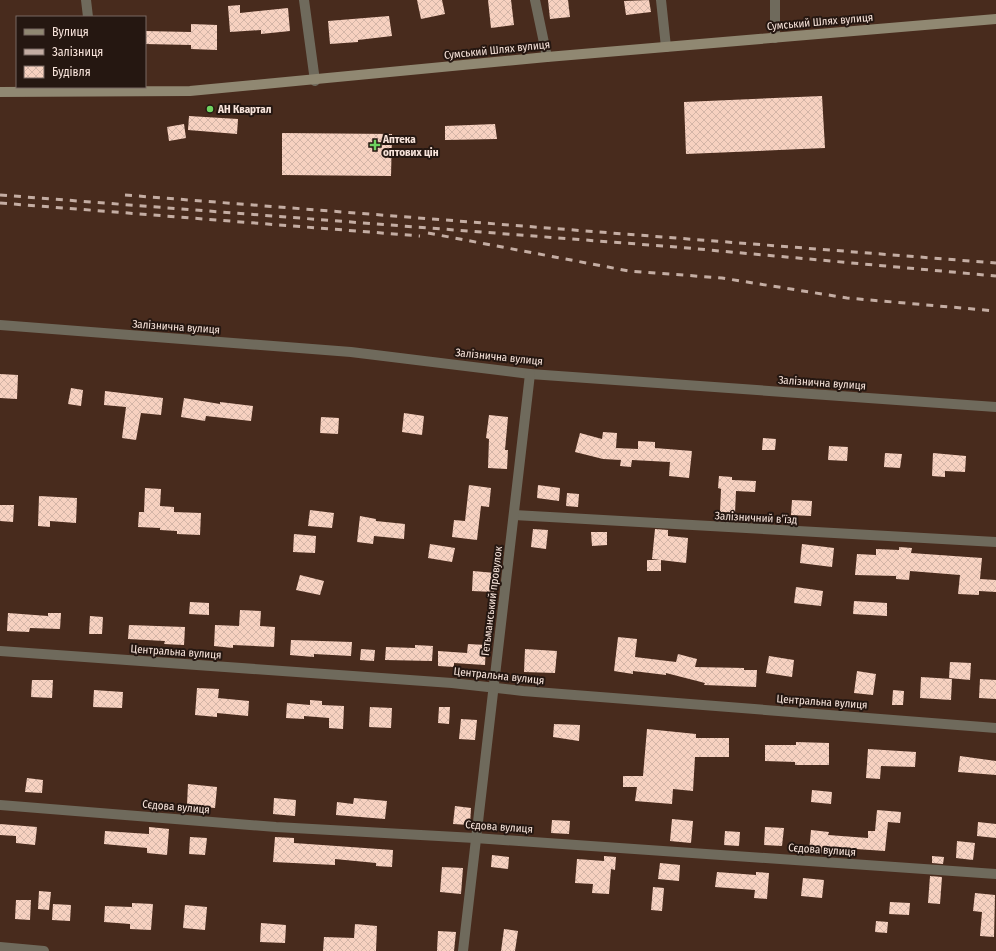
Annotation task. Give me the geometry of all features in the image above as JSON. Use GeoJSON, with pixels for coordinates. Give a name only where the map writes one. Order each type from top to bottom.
{"type":"FeatureCollection","features":[{"type":"Feature","properties":{"kind":"main road","name":"Сумський Шлях вулиця"},"geometry":{"type":"LineString","coordinates":[[0,92],[94,89],[190,91],[315,81],[547,57],[996,19]]}},
{"type":"Feature","properties":{"kind":"street"},"geometry":{"type":"LineString","coordinates":[[86,0],[88,16]]}},
{"type":"Feature","properties":{"kind":"street"},"geometry":{"type":"LineString","coordinates":[[304,0],[315,81]]}},
{"type":"Feature","properties":{"kind":"street"},"geometry":{"type":"LineString","coordinates":[[535,0],[547,57]]}},
{"type":"Feature","properties":{"kind":"street"},"geometry":{"type":"LineString","coordinates":[[661,0],[666,47]]}},
{"type":"Feature","properties":{"kind":"street"},"geometry":{"type":"LineString","coordinates":[[775,0],[775,38]]}},
{"type":"Feature","properties":{"kind":"street","name":"Залізнична вулиця"},"geometry":{"type":"LineString","coordinates":[[0,325],[351,352],[530,374],[996,407]]}},
{"type":"Feature","properties":{"kind":"street","name":"Гетьманський провулок"},"geometry":{"type":"LineString","coordinates":[[463,951],[530,374]]}},
{"type":"Feature","properties":{"kind":"street","name":"Залізничний в’їзд"},"geometry":{"type":"LineString","coordinates":[[514,515],[996,542]]}},
{"type":"Feature","properties":{"kind":"street","name":"Центральна вулиця"},"geometry":{"type":"LineString","coordinates":[[0,652],[452,683],[494,688],[996,728]]}},
{"type":"Feature","properties":{"kind":"street","name":"Сєдова вулиця"},"geometry":{"type":"LineString","coordinates":[[0,805],[276,827],[475,838],[996,874]]}},
{"type":"Feature","properties":{"kind":"street"},"geometry":{"type":"LineString","coordinates":[[0,947],[44,951]]}},
{"type":"Feature","properties":{"kind":"building"},"geometry":{"type":"Polygon","coordinates":[[[417,0],[442,0],[445,14],[421,19],[417,0]]]}},
{"type":"Feature","properties":{"kind":"building"},"geometry":{"type":"Polygon","coordinates":[[[488,0],[511,0],[514,25],[491,28],[488,0]]]}},
{"type":"Feature","properties":{"kind":"building"},"geometry":{"type":"Polygon","coordinates":[[[548,0],[568,0],[570,17],[550,19],[548,0]]]}},
{"type":"Feature","properties":{"kind":"building"},"geometry":{"type":"Polygon","coordinates":[[[649,0],[651,12],[626,15],[624,1],[649,0]]]}},
{"type":"Feature","properties":{"kind":"building"},"geometry":{"type":"Polygon","coordinates":[[[240,5],[240,13],[288,8],[290,31],[261,34],[261,30],[230,32],[228,6],[240,5]]]}},
{"type":"Feature","properties":{"kind":"building"},"geometry":{"type":"Polygon","coordinates":[[[389,16],[392,36],[358,40],[358,42],[330,44],[328,21],[389,16]]]}},
{"type":"Feature","properties":{"kind":"building"},"geometry":{"type":"Polygon","coordinates":[[[191,24],[217,25],[217,50],[191,49],[191,45],[146,44],[146,31],[191,32],[191,24]]]}},
{"type":"Feature","properties":{"kind":"building"},"geometry":{"type":"Polygon","coordinates":[[[822,96],[825,148],[686,154],[684,102],[822,96]]]}},
{"type":"Feature","properties":{"kind":"building"},"geometry":{"type":"Polygon","coordinates":[[[189,116],[238,119],[237,134],[188,130],[189,116]]]}},
{"type":"Feature","properties":{"kind":"building"},"geometry":{"type":"Polygon","coordinates":[[[184,124],[186,138],[169,141],[167,127],[184,124]]]}},
{"type":"Feature","properties":{"kind":"building"},"geometry":{"type":"Polygon","coordinates":[[[495,124],[497,139],[445,140],[445,126],[495,124]]]}},
{"type":"Feature","properties":{"kind":"building"},"geometry":{"type":"Polygon","coordinates":[[[282,133],[392,134],[391,176],[282,175],[282,133]]]}},
{"type":"Feature","properties":{"kind":"building"},"geometry":{"type":"Polygon","coordinates":[[[0,374],[18,375],[17,399],[0,398],[0,374]]]}},
{"type":"Feature","properties":{"kind":"building"},"geometry":{"type":"Polygon","coordinates":[[[71,388],[83,390],[81,406],[68,404],[71,388]]]}},
{"type":"Feature","properties":{"kind":"building"},"geometry":{"type":"Polygon","coordinates":[[[105,391],[163,398],[161,415],[141,413],[136,440],[122,438],[126,407],[104,405],[105,391]]]}},
{"type":"Feature","properties":{"kind":"building"},"geometry":{"type":"Polygon","coordinates":[[[184,398],[220,404],[220,402],[253,406],[251,421],[206,416],[205,421],[181,417],[184,398]]]}},
{"type":"Feature","properties":{"kind":"building"},"geometry":{"type":"Polygon","coordinates":[[[404,413],[424,416],[422,435],[402,432],[404,413]]]}},
{"type":"Feature","properties":{"kind":"building"},"geometry":{"type":"Polygon","coordinates":[[[489,415],[508,417],[505,450],[508,450],[507,469],[488,468],[489,439],[486,438],[489,415]]]}},
{"type":"Feature","properties":{"kind":"building"},"geometry":{"type":"Polygon","coordinates":[[[321,417],[339,418],[338,434],[320,433],[321,417]]]}},
{"type":"Feature","properties":{"kind":"building"},"geometry":{"type":"Polygon","coordinates":[[[603,432],[617,433],[616,448],[638,449],[638,441],[655,442],[655,448],[692,451],[689,478],[669,476],[670,462],[632,460],[631,467],[620,466],[621,460],[603,459],[575,452],[580,433],[602,439],[603,432]]]}},
{"type":"Feature","properties":{"kind":"building"},"geometry":{"type":"Polygon","coordinates":[[[763,438],[776,439],[775,450],[762,450],[763,438]]]}},
{"type":"Feature","properties":{"kind":"building"},"geometry":{"type":"Polygon","coordinates":[[[829,446],[848,447],[847,461],[828,460],[829,446]]]}},
{"type":"Feature","properties":{"kind":"building"},"geometry":{"type":"Polygon","coordinates":[[[885,453],[902,454],[900,468],[884,467],[885,453]]]}},
{"type":"Feature","properties":{"kind":"building"},"geometry":{"type":"Polygon","coordinates":[[[933,453],[966,456],[965,472],[945,471],[945,477],[932,476],[933,453]]]}},
{"type":"Feature","properties":{"kind":"building"},"geometry":{"type":"Polygon","coordinates":[[[719,476],[732,477],[732,480],[756,481],[755,492],[736,491],[735,513],[720,512],[721,489],[718,488],[719,476]]]}},
{"type":"Feature","properties":{"kind":"building"},"geometry":{"type":"Polygon","coordinates":[[[469,485],[491,488],[489,507],[481,506],[477,540],[452,537],[454,520],[465,521],[469,485]]]}},
{"type":"Feature","properties":{"kind":"building"},"geometry":{"type":"Polygon","coordinates":[[[538,485],[560,488],[559,501],[537,498],[538,485]]]}},
{"type":"Feature","properties":{"kind":"building"},"geometry":{"type":"Polygon","coordinates":[[[145,488],[161,489],[160,506],[174,507],[174,512],[201,513],[200,535],[177,534],[177,531],[160,530],[160,528],[138,527],[139,512],[144,512],[145,488]]]}},
{"type":"Feature","properties":{"kind":"building"},"geometry":{"type":"Polygon","coordinates":[[[567,493],[579,494],[578,507],[566,506],[567,493]]]}},
{"type":"Feature","properties":{"kind":"building"},"geometry":{"type":"Polygon","coordinates":[[[39,496],[77,498],[76,523],[50,521],[50,527],[38,526],[39,496]]]}},
{"type":"Feature","properties":{"kind":"building"},"geometry":{"type":"Polygon","coordinates":[[[792,500],[812,501],[811,516],[791,515],[792,500]]]}},
{"type":"Feature","properties":{"kind":"building"},"geometry":{"type":"Polygon","coordinates":[[[0,505],[14,505],[13,522],[0,521],[0,505]]]}},
{"type":"Feature","properties":{"kind":"building"},"geometry":{"type":"Polygon","coordinates":[[[310,510],[334,513],[332,528],[308,526],[310,510]]]}},
{"type":"Feature","properties":{"kind":"building"},"geometry":{"type":"Polygon","coordinates":[[[360,516],[376,519],[376,521],[405,524],[404,539],[374,536],[373,544],[357,542],[360,516]]]}},
{"type":"Feature","properties":{"kind":"building"},"geometry":{"type":"Polygon","coordinates":[[[533,529],[548,530],[546,549],[531,547],[533,529]]]}},
{"type":"Feature","properties":{"kind":"building"},"geometry":{"type":"Polygon","coordinates":[[[655,529],[668,530],[668,536],[688,538],[686,563],[652,559],[655,529]]]}},
{"type":"Feature","properties":{"kind":"building"},"geometry":{"type":"Polygon","coordinates":[[[591,532],[607,532],[607,545],[592,546],[591,532]]]}},
{"type":"Feature","properties":{"kind":"building"},"geometry":{"type":"Polygon","coordinates":[[[294,534],[316,536],[315,553],[293,552],[294,534]]]}},
{"type":"Feature","properties":{"kind":"building"},"geometry":{"type":"Polygon","coordinates":[[[430,544],[455,548],[452,562],[428,558],[430,544]]]}},
{"type":"Feature","properties":{"kind":"building"},"geometry":{"type":"Polygon","coordinates":[[[802,544],[834,548],[832,567],[800,563],[802,544]]]}},
{"type":"Feature","properties":{"kind":"building"},"geometry":{"type":"Polygon","coordinates":[[[899,547],[912,548],[911,553],[982,558],[980,579],[996,580],[996,592],[979,591],[979,595],[958,594],[960,575],[910,571],[909,580],[896,579],[896,576],[855,575],[857,554],[876,555],[876,549],[899,550],[899,547]]]}},
{"type":"Feature","properties":{"kind":"building"},"geometry":{"type":"Polygon","coordinates":[[[647,560],[661,560],[661,571],[647,571],[647,560]]]}},
{"type":"Feature","properties":{"kind":"building"},"geometry":{"type":"Polygon","coordinates":[[[473,571],[495,573],[494,592],[472,591],[473,571]]]}},
{"type":"Feature","properties":{"kind":"building"},"geometry":{"type":"Polygon","coordinates":[[[300,575],[324,581],[320,595],[296,590],[300,575]]]}},
{"type":"Feature","properties":{"kind":"building"},"geometry":{"type":"Polygon","coordinates":[[[796,587],[823,591],[821,606],[794,603],[796,587]]]}},
{"type":"Feature","properties":{"kind":"building"},"geometry":{"type":"Polygon","coordinates":[[[854,601],[887,603],[887,616],[853,614],[854,601]]]}},
{"type":"Feature","properties":{"kind":"building"},"geometry":{"type":"Polygon","coordinates":[[[190,602],[209,603],[209,615],[189,614],[190,602]]]}},
{"type":"Feature","properties":{"kind":"building"},"geometry":{"type":"Polygon","coordinates":[[[240,610],[261,611],[260,626],[275,627],[274,647],[233,645],[233,648],[214,646],[215,625],[239,626],[240,610]]]}},
{"type":"Feature","properties":{"kind":"building"},"geometry":{"type":"Polygon","coordinates":[[[8,613],[48,616],[48,613],[61,613],[60,629],[30,628],[29,632],[7,631],[8,613]]]}},
{"type":"Feature","properties":{"kind":"building"},"geometry":{"type":"Polygon","coordinates":[[[90,616],[103,617],[102,634],[89,634],[90,616]]]}},
{"type":"Feature","properties":{"kind":"building"},"geometry":{"type":"Polygon","coordinates":[[[129,625],[185,627],[184,645],[164,644],[165,641],[128,639],[129,625]]]}},
{"type":"Feature","properties":{"kind":"building"},"geometry":{"type":"Polygon","coordinates":[[[618,637],[637,639],[635,657],[676,662],[678,654],[697,659],[695,667],[744,668],[744,670],[757,670],[756,687],[704,685],[705,683],[666,673],[666,675],[633,671],[633,674],[614,671],[618,637]]]}},
{"type":"Feature","properties":{"kind":"building"},"geometry":{"type":"Polygon","coordinates":[[[291,640],[352,642],[351,656],[314,654],[314,657],[290,655],[291,640]]]}},
{"type":"Feature","properties":{"kind":"building"},"geometry":{"type":"Polygon","coordinates":[[[468,644],[486,645],[485,665],[454,663],[454,667],[438,666],[438,651],[467,653],[468,644]]]}},
{"type":"Feature","properties":{"kind":"building"},"geometry":{"type":"Polygon","coordinates":[[[415,645],[433,646],[432,661],[385,660],[386,647],[415,648],[415,645]]]}},
{"type":"Feature","properties":{"kind":"building"},"geometry":{"type":"Polygon","coordinates":[[[361,649],[375,650],[374,661],[360,660],[361,649]]]}},
{"type":"Feature","properties":{"kind":"building"},"geometry":{"type":"Polygon","coordinates":[[[525,649],[557,651],[555,673],[524,672],[525,649]]]}},
{"type":"Feature","properties":{"kind":"building"},"geometry":{"type":"Polygon","coordinates":[[[769,656],[794,660],[792,677],[766,673],[769,656]]]}},
{"type":"Feature","properties":{"kind":"building"},"geometry":{"type":"Polygon","coordinates":[[[950,662],[971,663],[970,680],[949,678],[950,662]]]}},
{"type":"Feature","properties":{"kind":"building"},"geometry":{"type":"Polygon","coordinates":[[[857,671],[876,674],[873,695],[854,693],[857,671]]]}},
{"type":"Feature","properties":{"kind":"building"},"geometry":{"type":"Polygon","coordinates":[[[921,677],[952,679],[951,700],[920,698],[921,677]]]}},
{"type":"Feature","properties":{"kind":"building"},"geometry":{"type":"Polygon","coordinates":[[[980,679],[996,680],[996,699],[979,698],[980,679]]]}},
{"type":"Feature","properties":{"kind":"building"},"geometry":{"type":"Polygon","coordinates":[[[32,680],[53,680],[52,698],[31,697],[32,680]]]}},
{"type":"Feature","properties":{"kind":"building"},"geometry":{"type":"Polygon","coordinates":[[[197,688],[219,689],[218,698],[249,701],[248,716],[217,713],[217,717],[195,715],[197,688]]]}},
{"type":"Feature","properties":{"kind":"building"},"geometry":{"type":"Polygon","coordinates":[[[94,690],[123,692],[122,708],[93,707],[94,690]]]}},
{"type":"Feature","properties":{"kind":"building"},"geometry":{"type":"Polygon","coordinates":[[[893,690],[904,691],[903,705],[892,705],[893,690]]]}},
{"type":"Feature","properties":{"kind":"building"},"geometry":{"type":"Polygon","coordinates":[[[310,700],[322,701],[322,705],[344,706],[343,729],[329,728],[329,718],[304,716],[304,719],[286,718],[287,703],[310,705],[310,700]]]}},
{"type":"Feature","properties":{"kind":"building"},"geometry":{"type":"Polygon","coordinates":[[[370,707],[392,708],[391,728],[369,727],[370,707]]]}},
{"type":"Feature","properties":{"kind":"building"},"geometry":{"type":"Polygon","coordinates":[[[439,707],[450,707],[449,724],[438,723],[439,707]]]}},
{"type":"Feature","properties":{"kind":"building"},"geometry":{"type":"Polygon","coordinates":[[[461,719],[477,720],[475,740],[459,739],[461,719]]]}},
{"type":"Feature","properties":{"kind":"building"},"geometry":{"type":"Polygon","coordinates":[[[554,724],[580,725],[579,741],[553,737],[554,724]]]}},
{"type":"Feature","properties":{"kind":"building"},"geometry":{"type":"Polygon","coordinates":[[[647,729],[696,734],[696,738],[729,738],[729,757],[695,757],[693,791],[673,789],[672,804],[635,801],[637,787],[623,787],[623,776],[643,776],[647,729]]]}},
{"type":"Feature","properties":{"kind":"building"},"geometry":{"type":"Polygon","coordinates":[[[796,742],[829,743],[829,765],[795,765],[795,762],[765,761],[765,745],[796,745],[796,742]]]}},
{"type":"Feature","properties":{"kind":"building"},"geometry":{"type":"Polygon","coordinates":[[[868,749],[916,752],[915,767],[881,766],[880,779],[866,778],[868,749]]]}},
{"type":"Feature","properties":{"kind":"building"},"geometry":{"type":"Polygon","coordinates":[[[960,756],[996,761],[996,775],[958,772],[960,756]]]}},
{"type":"Feature","properties":{"kind":"building"},"geometry":{"type":"Polygon","coordinates":[[[27,778],[43,780],[42,793],[25,792],[27,778]]]}},
{"type":"Feature","properties":{"kind":"building"},"geometry":{"type":"Polygon","coordinates":[[[188,784],[217,787],[215,808],[187,805],[188,784]]]}},
{"type":"Feature","properties":{"kind":"building"},"geometry":{"type":"Polygon","coordinates":[[[812,790],[832,792],[831,804],[811,802],[812,790]]]}},
{"type":"Feature","properties":{"kind":"building"},"geometry":{"type":"Polygon","coordinates":[[[274,798],[296,800],[295,816],[273,814],[274,798]]]}},
{"type":"Feature","properties":{"kind":"building"},"geometry":{"type":"Polygon","coordinates":[[[354,798],[387,801],[385,819],[336,815],[337,802],[353,804],[354,798]]]}},
{"type":"Feature","properties":{"kind":"building"},"geometry":{"type":"Polygon","coordinates":[[[455,806],[471,808],[470,825],[453,824],[455,806]]]}},
{"type":"Feature","properties":{"kind":"building"},"geometry":{"type":"Polygon","coordinates":[[[877,810],[901,812],[900,823],[888,822],[885,851],[856,849],[856,857],[809,852],[811,830],[829,832],[828,835],[868,838],[868,831],[875,831],[877,810]]]}},
{"type":"Feature","properties":{"kind":"building"},"geometry":{"type":"Polygon","coordinates":[[[672,819],[693,821],[691,843],[670,841],[672,819]]]}},
{"type":"Feature","properties":{"kind":"building"},"geometry":{"type":"Polygon","coordinates":[[[552,820],[570,821],[569,834],[551,833],[552,820]]]}},
{"type":"Feature","properties":{"kind":"building"},"geometry":{"type":"Polygon","coordinates":[[[978,822],[996,824],[996,838],[977,836],[978,822]]]}},
{"type":"Feature","properties":{"kind":"building"},"geometry":{"type":"Polygon","coordinates":[[[0,824],[37,827],[35,845],[16,843],[16,836],[0,835],[0,824]]]}},
{"type":"Feature","properties":{"kind":"building"},"geometry":{"type":"Polygon","coordinates":[[[149,827],[169,829],[167,855],[147,853],[147,848],[104,844],[105,831],[149,834],[149,827]]]}},
{"type":"Feature","properties":{"kind":"building"},"geometry":{"type":"Polygon","coordinates":[[[765,827],[784,828],[782,846],[764,845],[765,827]]]}},
{"type":"Feature","properties":{"kind":"building"},"geometry":{"type":"Polygon","coordinates":[[[725,831],[740,832],[739,846],[724,845],[725,831]]]}},
{"type":"Feature","properties":{"kind":"building"},"geometry":{"type":"Polygon","coordinates":[[[190,837],[207,838],[205,855],[189,854],[190,837]]]}},
{"type":"Feature","properties":{"kind":"building"},"geometry":{"type":"Polygon","coordinates":[[[275,837],[294,838],[294,843],[393,850],[392,867],[376,866],[376,863],[335,859],[335,865],[273,862],[275,837]]]}},
{"type":"Feature","properties":{"kind":"building"},"geometry":{"type":"Polygon","coordinates":[[[957,841],[975,843],[973,860],[956,858],[957,841]]]}},
{"type":"Feature","properties":{"kind":"building"},"geometry":{"type":"Polygon","coordinates":[[[492,855],[509,857],[508,869],[491,867],[492,855]]]}},
{"type":"Feature","properties":{"kind":"building"},"geometry":{"type":"Polygon","coordinates":[[[604,856],[616,857],[615,870],[611,869],[609,894],[592,893],[593,884],[575,883],[577,859],[604,861],[604,856]]]}},
{"type":"Feature","properties":{"kind":"building"},"geometry":{"type":"Polygon","coordinates":[[[932,856],[944,857],[943,864],[932,863],[932,856]]]}},
{"type":"Feature","properties":{"kind":"building"},"geometry":{"type":"Polygon","coordinates":[[[660,863],[680,865],[679,881],[658,879],[660,863]]]}},
{"type":"Feature","properties":{"kind":"building"},"geometry":{"type":"Polygon","coordinates":[[[442,867],[463,868],[461,894],[440,892],[442,867]]]}},
{"type":"Feature","properties":{"kind":"building"},"geometry":{"type":"Polygon","coordinates":[[[717,872],[756,875],[756,872],[769,873],[767,899],[754,898],[755,890],[715,887],[717,872]]]}},
{"type":"Feature","properties":{"kind":"building"},"geometry":{"type":"Polygon","coordinates":[[[930,876],[942,877],[940,904],[928,903],[930,876]]]}},
{"type":"Feature","properties":{"kind":"building"},"geometry":{"type":"Polygon","coordinates":[[[803,878],[824,880],[822,898],[801,896],[803,878]]]}},
{"type":"Feature","properties":{"kind":"building"},"geometry":{"type":"Polygon","coordinates":[[[653,887],[664,888],[662,911],[651,910],[653,887]]]}},
{"type":"Feature","properties":{"kind":"building"},"geometry":{"type":"Polygon","coordinates":[[[39,891],[51,892],[49,910],[38,909],[39,891]]]}},
{"type":"Feature","properties":{"kind":"building"},"geometry":{"type":"Polygon","coordinates":[[[975,893],[995,895],[994,937],[980,936],[982,912],[973,911],[975,893]]]}},
{"type":"Feature","properties":{"kind":"building"},"geometry":{"type":"Polygon","coordinates":[[[16,900],[31,900],[30,920],[15,919],[16,900]]]}},
{"type":"Feature","properties":{"kind":"building"},"geometry":{"type":"Polygon","coordinates":[[[890,902],[910,903],[909,915],[889,914],[890,902]]]}},
{"type":"Feature","properties":{"kind":"building"},"geometry":{"type":"Polygon","coordinates":[[[132,903],[153,904],[151,930],[130,929],[130,924],[104,922],[105,906],[132,907],[132,903]]]}},
{"type":"Feature","properties":{"kind":"building"},"geometry":{"type":"Polygon","coordinates":[[[53,904],[71,905],[70,921],[52,920],[53,904]]]}},
{"type":"Feature","properties":{"kind":"building"},"geometry":{"type":"Polygon","coordinates":[[[185,905],[207,907],[205,930],[183,928],[185,905]]]}},
{"type":"Feature","properties":{"kind":"building"},"geometry":{"type":"Polygon","coordinates":[[[876,921],[888,922],[887,933],[875,932],[876,921]]]}},
{"type":"Feature","properties":{"kind":"building"},"geometry":{"type":"Polygon","coordinates":[[[261,923],[286,925],[285,943],[260,942],[261,923]]]}},
{"type":"Feature","properties":{"kind":"building"},"geometry":{"type":"Polygon","coordinates":[[[355,924],[377,926],[376,951],[323,951],[324,937],[354,938],[355,924]]]}},
{"type":"Feature","properties":{"kind":"building"},"geometry":{"type":"Polygon","coordinates":[[[504,929],[518,931],[515,951],[501,951],[504,929]]]}},
{"type":"Feature","properties":{"kind":"building"},"geometry":{"type":"Polygon","coordinates":[[[438,931],[456,932],[454,951],[437,951],[438,931]]]}},
{"type":"Feature","properties":{"kind":"railway"},"geometry":{"type":"LineString","coordinates":[[0,195],[676,247],[996,276]]}},
{"type":"Feature","properties":{"kind":"railway"},"geometry":{"type":"LineString","coordinates":[[125,195],[996,263]]}},
{"type":"Feature","properties":{"kind":"railway"},"geometry":{"type":"LineString","coordinates":[[0,203],[420,236]]}},
{"type":"Feature","properties":{"kind":"railway"},"geometry":{"type":"LineString","coordinates":[[428,233],[629,271],[722,278],[847,298],[996,311]]}},
{"type":"Feature","properties":{"kind":"place","name":"АН Квартал"},"geometry":{"type":"Point","coordinates":[210,109]}},
{"type":"Feature","properties":{"kind":"place","name":"Аптека оптових цін"},"geometry":{"type":"Point","coordinates":[375,145]}}]}
